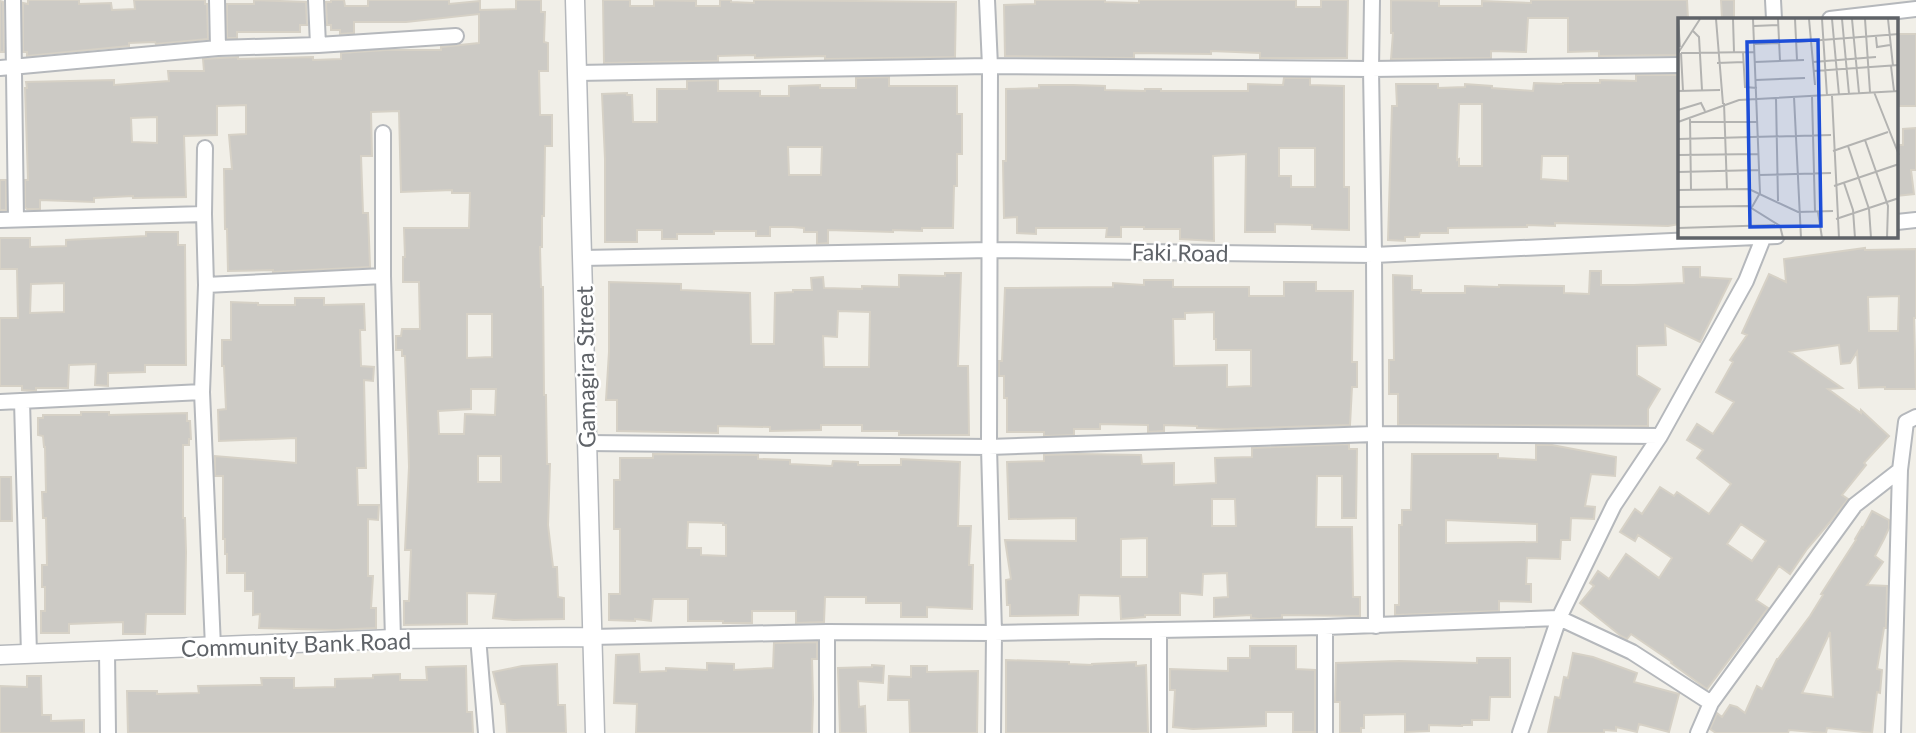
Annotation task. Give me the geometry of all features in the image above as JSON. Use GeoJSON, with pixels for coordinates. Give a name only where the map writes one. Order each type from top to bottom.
{"type":"FeatureCollection","features":[{"type":"Feature","properties":{"kind":"street"},"geometry":{"type":"LineString","coordinates":[[13,0],[7,68],[16,219]]}},
{"type":"Feature","properties":{"kind":"street"},"geometry":{"type":"LineString","coordinates":[[218,0],[218,48]]}},
{"type":"Feature","properties":{"kind":"street"},"geometry":{"type":"LineString","coordinates":[[316,0],[318,45]]}},
{"type":"Feature","properties":{"kind":"street","name":"Gamagira Street"},"geometry":{"type":"LineString","coordinates":[[575,0],[595,733]]}},
{"type":"Feature","properties":{"kind":"street"},"geometry":{"type":"LineString","coordinates":[[987,0],[990,66],[989,447],[994,633],[993,733]]}},
{"type":"Feature","properties":{"kind":"street"},"geometry":{"type":"LineString","coordinates":[[1372,0],[1376,626]]}},
{"type":"Feature","properties":{"kind":"street"},"geometry":{"type":"LineString","coordinates":[[1773,0],[1774,18]]}},
{"type":"Feature","properties":{"kind":"street"},"geometry":{"type":"LineString","coordinates":[[1839,18],[1916,9]]}},
{"type":"Feature","properties":{"kind":"street"},"geometry":{"type":"LineString","coordinates":[[7,68],[218,48],[456,36]]}},
{"type":"Feature","properties":{"kind":"street"},"geometry":{"type":"LineString","coordinates":[[578,73],[990,66],[1371,69],[1678,65]]}},
{"type":"Feature","properties":{"kind":"street"},"geometry":{"type":"LineString","coordinates":[[383,133],[383,276],[393,639]]}},
{"type":"Feature","properties":{"kind":"street"},"geometry":{"type":"LineString","coordinates":[[205,148],[206,285],[202,392],[213,647]]}},
{"type":"Feature","properties":{"kind":"street"},"geometry":{"type":"LineString","coordinates":[[0,220],[204,214]]}},
{"type":"Feature","properties":{"kind":"street"},"geometry":{"type":"LineString","coordinates":[[1898,222],[1916,220]]}},
{"type":"Feature","properties":{"kind":"street","name":"Faki Road"},"geometry":{"type":"LineString","coordinates":[[582,258],[989,250],[1374,255],[1746,238]]}},
{"type":"Feature","properties":{"kind":"street"},"geometry":{"type":"LineString","coordinates":[[1520,733],[1559,618],[1614,505],[1660,436],[1768,238]]}},
{"type":"Feature","properties":{"kind":"street"},"geometry":{"type":"LineString","coordinates":[[206,285],[383,276]]}},
{"type":"Feature","properties":{"kind":"street"},"geometry":{"type":"LineString","coordinates":[[0,402],[202,392]]}},
{"type":"Feature","properties":{"kind":"street"},"geometry":{"type":"LineString","coordinates":[[22,401],[29,654]]}},
{"type":"Feature","properties":{"kind":"street"},"geometry":{"type":"LineString","coordinates":[[1893,733],[1900,470],[1906,422],[1916,417]]}},
{"type":"Feature","properties":{"kind":"street"},"geometry":{"type":"LineString","coordinates":[[586,443],[989,447],[1374,434],[1660,436]]}},
{"type":"Feature","properties":{"kind":"street"},"geometry":{"type":"LineString","coordinates":[[1698,733],[1711,703],[1855,505],[1900,470]]}},
{"type":"Feature","properties":{"kind":"street"},"geometry":{"type":"LineString","coordinates":[[592,637],[827,632],[994,633],[1325,628],[1559,618],[1632,652],[1711,703]]}},
{"type":"Feature","properties":{"kind":"street"},"geometry":{"type":"LineString","coordinates":[[1325,628],[1325,733]]}},
{"type":"Feature","properties":{"kind":"street"},"geometry":{"type":"LineString","coordinates":[[1159,630],[1159,733]]}},
{"type":"Feature","properties":{"kind":"street"},"geometry":{"type":"LineString","coordinates":[[827,632],[827,733]]}},
{"type":"Feature","properties":{"kind":"street"},"geometry":{"type":"LineString","coordinates":[[478,637],[486,733]]}},
{"type":"Feature","properties":{"kind":"street","name":"Community Bank Road"},"geometry":{"type":"LineString","coordinates":[[0,655],[393,639],[592,637]]}},
{"type":"Feature","properties":{"kind":"street"},"geometry":{"type":"LineString","coordinates":[[107,652],[108,733]]}},
{"type":"Feature","properties":{"kind":"building"},"geometry":{"type":"Polygon","coordinates":[[[28,0],[79,0],[79,4],[111,3],[112,10],[135,9],[134,0],[205,0],[208,39],[156,44],[129,43],[129,46],[27,56],[27,52],[23,52],[23,3],[28,4],[28,0]]]}},
{"type":"Feature","properties":{"kind":"building"},"geometry":{"type":"Polygon","coordinates":[[[254,0],[306,2],[307,25],[300,25],[300,32],[237,32],[237,38],[227,38],[227,4],[254,4],[254,0]]]}},
{"type":"Feature","properties":{"kind":"building"},"geometry":{"type":"Polygon","coordinates":[[[344,0],[345,6],[368,6],[368,0],[449,0],[449,4],[480,1],[480,10],[516,9],[516,0],[541,0],[541,12],[545,12],[544,42],[548,43],[548,71],[539,71],[540,115],[552,115],[552,146],[545,146],[544,216],[540,247],[547,464],[550,464],[548,525],[553,567],[557,567],[558,597],[564,598],[564,619],[493,618],[496,594],[467,593],[467,624],[404,625],[404,601],[409,601],[411,550],[405,550],[409,467],[405,356],[402,356],[402,350],[396,350],[396,336],[401,336],[402,329],[420,329],[419,282],[403,282],[404,228],[469,228],[470,193],[452,193],[452,190],[401,192],[399,111],[371,112],[372,156],[361,156],[363,213],[368,213],[370,267],[273,272],[228,271],[224,169],[232,169],[229,135],[246,134],[246,105],[217,106],[217,135],[184,136],[186,197],[94,198],[94,202],[40,200],[40,209],[25,207],[25,180],[28,180],[26,82],[114,80],[114,85],[169,81],[168,71],[204,71],[203,59],[341,59],[341,53],[441,50],[441,47],[479,43],[479,14],[406,22],[354,22],[354,33],[340,34],[340,30],[331,30],[331,25],[327,25],[326,2],[344,0]],[[157,117],[131,118],[132,142],[157,143],[157,117]],[[467,314],[467,358],[492,357],[492,314],[467,314]],[[471,389],[471,409],[438,411],[439,434],[464,434],[465,414],[495,415],[496,389],[471,389]],[[478,456],[478,482],[501,482],[501,456],[478,456]]]}},
{"type":"Feature","properties":{"kind":"building"},"geometry":{"type":"Polygon","coordinates":[[[603,0],[630,0],[630,6],[654,6],[654,0],[696,1],[696,6],[720,6],[720,0],[754,3],[754,0],[956,2],[955,57],[825,59],[825,56],[755,58],[755,55],[718,56],[718,61],[604,63],[603,0]]]}},
{"type":"Feature","properties":{"kind":"building"},"geometry":{"type":"Polygon","coordinates":[[[1035,0],[1139,3],[1139,0],[1296,0],[1296,7],[1321,7],[1321,0],[1348,0],[1347,58],[1260,58],[1260,53],[1211,51],[1211,54],[1134,53],[1134,58],[1005,56],[1004,5],[1035,4],[1035,0]]]}},
{"type":"Feature","properties":{"kind":"building"},"geometry":{"type":"Polygon","coordinates":[[[1391,0],[1439,1],[1439,6],[1482,6],[1482,1],[1531,3],[1531,0],[1687,0],[1688,18],[1678,18],[1678,55],[1599,56],[1599,51],[1568,52],[1568,18],[1528,18],[1526,52],[1491,51],[1491,58],[1391,59],[1391,0]]]}},
{"type":"Feature","properties":{"kind":"building"},"geometry":{"type":"Polygon","coordinates":[[[1721,0],[1734,0],[1734,18],[1722,18],[1721,0]]]}},
{"type":"Feature","properties":{"kind":"building"},"geometry":{"type":"Polygon","coordinates":[[[0,1],[3,2],[4,52],[0,52],[0,1]]]}},
{"type":"Feature","properties":{"kind":"building"},"geometry":{"type":"Polygon","coordinates":[[[1898,34],[1916,34],[1916,106],[1898,106],[1898,34]]]}},
{"type":"Feature","properties":{"kind":"building"},"geometry":{"type":"Polygon","coordinates":[[[1636,75],[1678,75],[1678,224],[1555,223],[1555,226],[1448,228],[1448,233],[1420,233],[1419,237],[1405,237],[1405,241],[1388,240],[1392,106],[1397,106],[1396,84],[1438,84],[1438,88],[1465,87],[1465,84],[1533,91],[1534,83],[1600,83],[1600,80],[1636,81],[1636,75]],[[1459,104],[1459,166],[1482,166],[1482,104],[1459,104]],[[1542,156],[1541,179],[1568,181],[1568,156],[1542,156]]]}},
{"type":"Feature","properties":{"kind":"building"},"geometry":{"type":"Polygon","coordinates":[[[889,77],[889,86],[957,86],[957,114],[962,114],[962,154],[957,154],[953,228],[893,232],[828,230],[828,243],[817,244],[817,232],[804,232],[804,228],[793,227],[770,227],[770,236],[756,236],[756,231],[714,231],[714,234],[677,234],[677,239],[662,239],[662,230],[637,230],[637,242],[605,242],[602,94],[632,95],[633,122],[657,122],[657,89],[687,89],[687,81],[718,80],[718,91],[760,91],[760,96],[789,96],[789,86],[856,88],[856,78],[889,77]],[[788,147],[789,175],[821,175],[822,147],[788,147]]]}},
{"type":"Feature","properties":{"kind":"building"},"geometry":{"type":"Polygon","coordinates":[[[1284,78],[1310,78],[1310,85],[1344,86],[1344,187],[1349,187],[1349,230],[1275,224],[1275,232],[1245,232],[1246,154],[1213,156],[1214,241],[1180,239],[1180,229],[1144,227],[1121,227],[1121,237],[1106,237],[1107,228],[1036,228],[1036,234],[1017,233],[1017,217],[1004,218],[1006,89],[1073,85],[1105,86],[1105,90],[1248,91],[1248,84],[1283,85],[1284,78]],[[1279,148],[1279,176],[1291,176],[1291,187],[1315,187],[1315,148],[1279,148]]]}},
{"type":"Feature","properties":{"kind":"building"},"geometry":{"type":"Polygon","coordinates":[[[1916,128],[1916,170],[1911,170],[1914,194],[1898,196],[1898,145],[1903,145],[1903,129],[1916,128]]]}},
{"type":"Feature","properties":{"kind":"building"},"geometry":{"type":"Polygon","coordinates":[[[0,180],[6,180],[6,210],[0,210],[0,180]]]}},
{"type":"Feature","properties":{"kind":"building"},"geometry":{"type":"Polygon","coordinates":[[[146,232],[178,232],[178,245],[185,245],[186,365],[145,365],[145,372],[108,373],[108,386],[95,385],[96,364],[69,365],[68,388],[36,388],[36,391],[33,391],[22,390],[22,386],[0,386],[0,318],[18,318],[17,269],[0,269],[0,238],[30,238],[30,247],[66,246],[66,240],[146,236],[146,232]],[[64,283],[31,284],[30,313],[64,312],[64,283]]]}},
{"type":"Feature","properties":{"kind":"building"},"geometry":{"type":"Polygon","coordinates":[[[1865,248],[1916,249],[1916,389],[1859,388],[1857,352],[1850,363],[1841,364],[1839,345],[1790,352],[1842,388],[1828,389],[1861,413],[1861,410],[1889,436],[1864,463],[1866,465],[1842,495],[1848,499],[1790,574],[1779,566],[1756,600],[1768,608],[1707,689],[1631,634],[1627,639],[1621,636],[1580,603],[1594,586],[1590,583],[1598,571],[1609,579],[1626,554],[1659,578],[1672,558],[1638,535],[1635,541],[1620,532],[1635,509],[1642,514],[1660,487],[1674,496],[1677,492],[1709,514],[1731,484],[1697,458],[1703,450],[1687,440],[1697,424],[1713,434],[1734,402],[1716,392],[1733,362],[1730,360],[1747,335],[1742,333],[1769,274],[1786,282],[1784,259],[1865,248]],[[1899,296],[1868,297],[1869,331],[1898,331],[1899,296]],[[1741,524],[1727,544],[1752,561],[1766,541],[1741,524]]]}},
{"type":"Feature","properties":{"kind":"building"},"geometry":{"type":"Polygon","coordinates":[[[1683,267],[1700,267],[1700,277],[1731,279],[1700,342],[1665,325],[1666,345],[1637,346],[1637,375],[1660,389],[1648,409],[1648,426],[1398,425],[1398,394],[1389,394],[1389,360],[1394,360],[1393,275],[1412,276],[1412,290],[1421,290],[1421,293],[1465,293],[1465,286],[1499,285],[1564,286],[1564,293],[1589,294],[1590,271],[1601,271],[1601,285],[1684,283],[1683,267]]]}},
{"type":"Feature","properties":{"kind":"building"},"geometry":{"type":"Polygon","coordinates":[[[945,273],[961,273],[958,366],[968,366],[969,435],[899,435],[899,431],[862,431],[862,425],[821,425],[821,430],[770,431],[770,427],[718,426],[718,433],[617,431],[617,400],[606,400],[609,282],[681,284],[681,290],[750,293],[751,344],[774,344],[775,293],[812,290],[811,278],[823,277],[824,288],[862,289],[862,286],[899,287],[899,275],[945,276],[945,273]],[[838,311],[837,337],[823,336],[824,367],[869,367],[870,312],[838,311]]]}},
{"type":"Feature","properties":{"kind":"building"},"geometry":{"type":"Polygon","coordinates":[[[1144,280],[1173,280],[1173,287],[1249,287],[1249,296],[1284,296],[1284,282],[1316,282],[1316,291],[1353,291],[1352,362],[1357,362],[1357,387],[1352,387],[1350,425],[1226,429],[1164,425],[1164,431],[1148,432],[1148,425],[1100,424],[1100,429],[1074,429],[1074,435],[1044,436],[1044,432],[1007,432],[1004,376],[999,376],[1005,288],[1113,287],[1113,283],[1144,285],[1144,280]],[[1214,312],[1185,313],[1185,319],[1173,319],[1174,366],[1227,365],[1227,387],[1251,386],[1251,350],[1216,350],[1214,312]]]}},
{"type":"Feature","properties":{"kind":"building"},"geometry":{"type":"Polygon","coordinates":[[[295,298],[324,298],[324,305],[364,304],[365,330],[360,330],[361,366],[374,367],[373,381],[364,380],[366,468],[357,468],[358,505],[379,505],[378,520],[368,519],[368,576],[373,576],[371,608],[376,608],[376,628],[259,628],[260,614],[253,615],[253,591],[245,591],[245,573],[227,573],[227,554],[223,539],[223,476],[215,476],[215,456],[296,463],[296,438],[219,441],[218,410],[226,409],[222,340],[231,340],[231,302],[295,305],[295,298]]]}},
{"type":"Feature","properties":{"kind":"building"},"geometry":{"type":"Polygon","coordinates":[[[81,412],[109,412],[109,415],[187,413],[187,421],[190,421],[191,439],[189,445],[183,445],[185,614],[146,614],[145,634],[123,634],[123,622],[69,624],[69,633],[41,633],[41,611],[45,611],[42,565],[47,565],[46,518],[43,518],[42,492],[46,492],[45,447],[43,436],[38,435],[38,418],[43,418],[43,415],[81,415],[81,412]]]}},
{"type":"Feature","properties":{"kind":"building"},"geometry":{"type":"Polygon","coordinates":[[[1349,444],[1349,449],[1357,449],[1356,518],[1342,518],[1342,476],[1317,476],[1316,527],[1352,527],[1353,597],[1360,597],[1360,616],[1282,615],[1282,618],[1259,619],[1251,618],[1251,615],[1214,617],[1214,598],[1228,597],[1227,573],[1203,574],[1202,595],[1180,593],[1180,615],[1145,615],[1121,619],[1120,596],[1079,595],[1078,615],[1010,616],[1006,580],[1011,579],[1005,540],[1076,541],[1076,518],[1009,519],[1007,462],[1044,461],[1044,455],[1141,455],[1142,464],[1174,463],[1174,485],[1216,483],[1215,458],[1252,457],[1252,448],[1349,444]],[[1212,499],[1212,526],[1236,526],[1235,499],[1212,499]],[[1147,538],[1121,539],[1121,577],[1147,577],[1147,538]]]}},
{"type":"Feature","properties":{"kind":"building"},"geometry":{"type":"Polygon","coordinates":[[[1536,445],[1552,445],[1616,457],[1615,476],[1591,474],[1585,506],[1595,507],[1594,519],[1571,518],[1570,540],[1561,540],[1560,559],[1527,558],[1526,584],[1531,584],[1531,602],[1499,601],[1499,611],[1395,615],[1395,605],[1399,605],[1399,525],[1402,525],[1402,510],[1411,510],[1412,454],[1498,454],[1498,458],[1536,460],[1536,445]],[[1446,520],[1446,543],[1537,542],[1537,524],[1446,520]]]}},
{"type":"Feature","properties":{"kind":"building"},"geometry":{"type":"Polygon","coordinates":[[[653,454],[758,455],[758,459],[790,460],[790,464],[832,466],[833,461],[858,462],[858,465],[901,465],[901,459],[960,462],[958,526],[971,526],[969,565],[973,565],[972,609],[927,607],[927,617],[901,617],[901,603],[866,603],[866,597],[825,597],[824,622],[796,623],[796,611],[752,611],[752,623],[723,623],[688,621],[688,599],[653,599],[651,621],[609,620],[609,594],[620,594],[620,529],[614,529],[614,480],[620,480],[620,458],[653,458],[653,454]],[[688,522],[687,548],[701,548],[701,555],[726,556],[726,525],[688,522]]]}},
{"type":"Feature","properties":{"kind":"building"},"geometry":{"type":"Polygon","coordinates":[[[0,477],[11,477],[12,521],[0,521],[0,477]]]}},
{"type":"Feature","properties":{"kind":"building"},"geometry":{"type":"Polygon","coordinates":[[[1872,511],[1889,520],[1889,528],[1875,556],[1883,562],[1867,585],[1887,586],[1886,628],[1877,669],[1882,670],[1880,693],[1877,692],[1872,733],[1827,728],[1826,733],[1789,730],[1788,733],[1716,733],[1710,729],[1717,713],[1722,717],[1730,705],[1745,713],[1757,686],[1762,689],[1777,659],[1810,616],[1872,511]],[[1830,632],[1802,693],[1833,697],[1830,632]]]}},
{"type":"Feature","properties":{"kind":"building"},"geometry":{"type":"Polygon","coordinates":[[[817,642],[817,659],[812,659],[812,733],[636,733],[637,704],[614,703],[616,655],[639,654],[640,672],[666,671],[666,668],[707,670],[707,663],[734,664],[734,670],[773,668],[774,643],[817,642]]]}},
{"type":"Feature","properties":{"kind":"building"},"geometry":{"type":"Polygon","coordinates":[[[1250,646],[1296,646],[1296,669],[1315,670],[1315,732],[1293,732],[1293,712],[1266,712],[1266,726],[1193,729],[1173,727],[1175,690],[1170,690],[1170,669],[1228,671],[1228,658],[1250,658],[1250,646]]]}},
{"type":"Feature","properties":{"kind":"building"},"geometry":{"type":"Polygon","coordinates":[[[1573,653],[1593,657],[1637,673],[1634,682],[1679,694],[1669,732],[1639,724],[1637,732],[1616,727],[1616,731],[1604,730],[1604,733],[1548,733],[1555,697],[1560,698],[1564,677],[1568,678],[1573,653]]]}},
{"type":"Feature","properties":{"kind":"building"},"geometry":{"type":"Polygon","coordinates":[[[1477,658],[1510,658],[1510,697],[1490,697],[1489,720],[1472,720],[1472,725],[1462,726],[1429,725],[1429,731],[1405,732],[1405,714],[1364,715],[1364,728],[1361,728],[1361,733],[1340,733],[1340,702],[1335,702],[1336,663],[1477,663],[1477,658]]]}},
{"type":"Feature","properties":{"kind":"building"},"geometry":{"type":"Polygon","coordinates":[[[1006,660],[1092,665],[1136,662],[1136,666],[1146,665],[1148,733],[1006,733],[1006,660]]]}},
{"type":"Feature","properties":{"kind":"building"},"geometry":{"type":"Polygon","coordinates":[[[557,664],[558,705],[565,705],[566,733],[507,733],[505,704],[501,704],[493,672],[522,666],[557,664]]]}},
{"type":"Feature","properties":{"kind":"building"},"geometry":{"type":"Polygon","coordinates":[[[466,666],[467,712],[472,712],[473,733],[128,733],[127,691],[157,691],[157,694],[199,693],[198,686],[262,685],[261,678],[294,678],[294,688],[335,687],[335,679],[400,674],[400,680],[427,680],[426,667],[466,666]]]}},
{"type":"Feature","properties":{"kind":"building"},"geometry":{"type":"Polygon","coordinates":[[[884,666],[883,683],[858,681],[859,707],[865,706],[866,733],[840,733],[838,668],[884,666]]]}},
{"type":"Feature","properties":{"kind":"building"},"geometry":{"type":"Polygon","coordinates":[[[911,666],[927,666],[927,672],[978,671],[977,733],[910,733],[909,700],[888,700],[889,676],[911,677],[911,666]]]}},
{"type":"Feature","properties":{"kind":"building"},"geometry":{"type":"Polygon","coordinates":[[[27,676],[41,676],[42,715],[51,715],[51,721],[84,720],[84,733],[0,733],[0,686],[27,687],[27,676]]]}}]}
